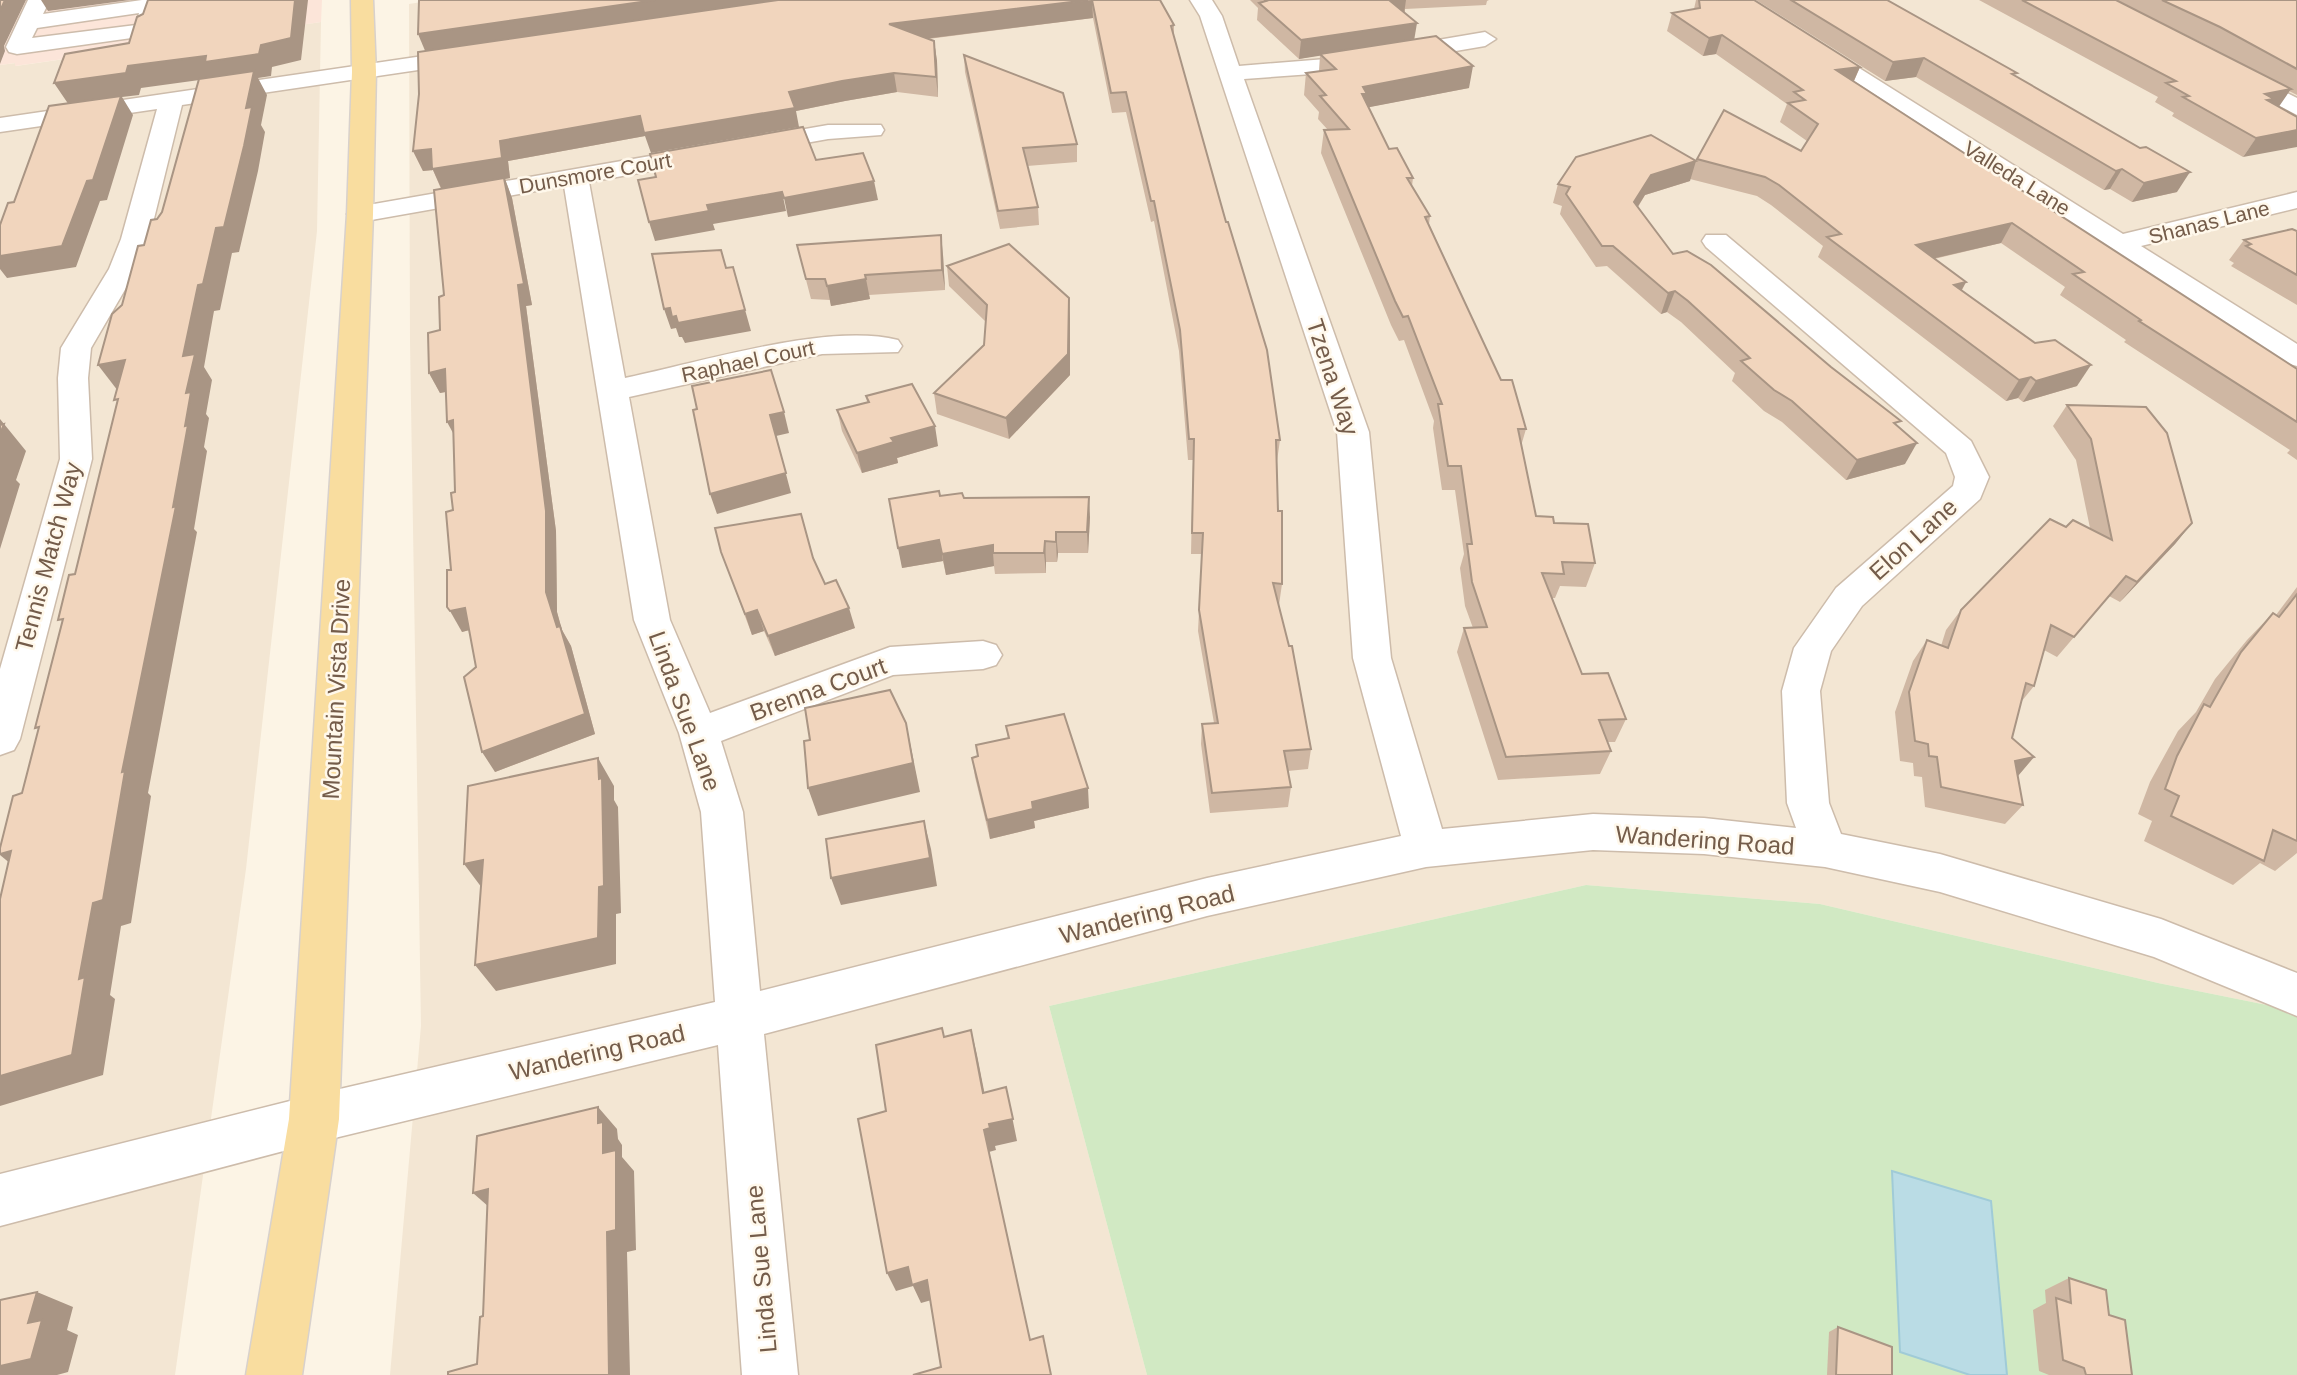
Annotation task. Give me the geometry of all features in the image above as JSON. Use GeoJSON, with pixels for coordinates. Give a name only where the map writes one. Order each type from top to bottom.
{"type":"FeatureCollection","features":[{"type":"Feature","properties":{"kind":"main road","name":"Mountain Vista Drive"},"geometry":{"type":"LineString","coordinates":[[274,1375],[314,1119],[360,214],[364,72],[362,0]]}},
{"type":"Feature","properties":{"kind":"street"},"geometry":{"type":"LineString","coordinates":[[30,22],[152,5],[145,30],[17,47],[39,0]]}},
{"type":"Feature","properties":{"kind":"street","name":"Tzena Way"},"geometry":{"type":"LineString","coordinates":[[1201,0],[1210,16],[1230,72],[1353,432],[1372,658],[1426,849]]}},
{"type":"Feature","properties":{"kind":"street","name":"Valleda Lane"},"geometry":{"type":"LineString","coordinates":[[1736,0],[2297,357]]}},
{"type":"Feature","properties":{"kind":"street"},"geometry":{"type":"LineString","coordinates":[[1230,72],[1271,72],[1339,65],[1485,39]]}},
{"type":"Feature","properties":{"kind":"street"},"geometry":{"type":"LineString","coordinates":[[0,125],[491,53]]}},
{"type":"Feature","properties":{"kind":"street"},"geometry":{"type":"LineString","coordinates":[[2221,65],[2297,107]]}},
{"type":"Feature","properties":{"kind":"street","name":"Tennis Match Way"},"geometry":{"type":"LineString","coordinates":[[0,738],[76,459],[73,378],[76,348],[123,270],[135,239],[172,99]]}},
{"type":"Feature","properties":{"kind":"street","name":"Dunsmore Court"},"geometry":{"type":"LineString","coordinates":[[360,214],[828,132],[872,130]]}},
{"type":"Feature","properties":{"kind":"street","name":"Linda Sue Lane"},"geometry":{"type":"LineString","coordinates":[[575,176],[652,620],[699,733],[722,812],[770,1375]]}},
{"type":"Feature","properties":{"kind":"street","name":"Shanas Lane"},"geometry":{"type":"LineString","coordinates":[[2120,243],[2297,200]]}},
{"type":"Feature","properties":{"kind":"street","name":"Elon Lane"},"geometry":{"type":"LineString","coordinates":[[1716,241],[1960,448],[1972,477],[1968,491],[1849,597],[1813,648],[1801,691],[1801,704],[1808,803],[1825,849]]}},
{"type":"Feature","properties":{"kind":"street","name":"Raphael Court"},"geometry":{"type":"LineString","coordinates":[[611,391],[822,345],[887,346]]}},
{"type":"Feature","properties":{"kind":"street","name":"Brenna Court"},"geometry":{"type":"LineString","coordinates":[[699,733],[890,661],[983,656]]}},
{"type":"Feature","properties":{"kind":"street","name":"Wandering Road"},"geometry":{"type":"LineString","coordinates":[[0,1200],[314,1119],[741,1018],[1207,897],[1426,849],[1593,832],[1704,836],[1825,849],[1940,873],[2161,939],[2297,995]]}},
{"type":"Feature","properties":{"kind":"shaded area"},"geometry":{"type":"Polygon","coordinates":[[[0,0],[322,0],[321,22],[15,66],[15,63],[0,65],[0,0]]]}},
{"type":"Feature","properties":{"kind":"shaded area"},"geometry":{"type":"Polygon","coordinates":[[[435,0],[2297,0],[2297,1011],[2158,983],[1820,904],[1586,885],[1049,1006],[1147,1375],[390,1375],[421,1026],[410,341],[409,4],[435,0]]]}},
{"type":"Feature","properties":{"kind":"shaded area"},"geometry":{"type":"Polygon","coordinates":[[[321,22],[317,231],[246,869],[175,1375],[0,1375],[0,65],[16,63],[16,66],[321,22]]]}},
{"type":"Feature","properties":{"kind":"green space"},"geometry":{"type":"Polygon","coordinates":[[[1586,885],[1820,904],[2158,983],[2297,1011],[2297,1375],[1147,1375],[1049,1006],[1586,885]]]}},
{"type":"Feature","properties":{"kind":"water"},"geometry":{"type":"Polygon","coordinates":[[[1892,1171],[1991,1201],[2007,1375],[1970,1375],[1900,1352],[1892,1171]]]}},
{"type":"Feature","properties":{"kind":"building"},"geometry":{"type":"Polygon","coordinates":[[[148,0],[295,0],[291,38],[261,45],[259,54],[205,62],[206,56],[128,66],[126,73],[54,83],[65,54],[129,43],[137,17],[143,14],[148,0]]]}},
{"type":"Feature","properties":{"kind":"building"},"geometry":{"type":"Polygon","coordinates":[[[419,0],[655,0],[418,34],[419,0]]]}},
{"type":"Feature","properties":{"kind":"building"},"geometry":{"type":"Polygon","coordinates":[[[778,0],[1088,0],[889,24],[934,41],[936,77],[894,73],[842,81],[789,92],[795,108],[644,133],[640,116],[500,141],[502,158],[432,169],[431,149],[413,151],[419,94],[418,52],[778,0]]]}},
{"type":"Feature","properties":{"kind":"building"},"geometry":{"type":"Polygon","coordinates":[[[1092,0],[1160,0],[1174,25],[1171,26],[1226,222],[1267,350],[1280,440],[1276,440],[1278,511],[1282,511],[1282,584],[1273,583],[1289,646],[1292,646],[1311,749],[1284,751],[1291,787],[1212,793],[1202,724],[1218,723],[1199,610],[1203,533],[1192,533],[1194,439],[1189,439],[1180,330],[1154,201],[1151,201],[1126,92],[1111,93],[1092,0]]]}},
{"type":"Feature","properties":{"kind":"building"},"geometry":{"type":"Polygon","coordinates":[[[1264,0],[1389,0],[1417,23],[1301,40],[1259,3],[1266,1],[1264,0]]]}},
{"type":"Feature","properties":{"kind":"building"},"geometry":{"type":"Polygon","coordinates":[[[1699,0],[1754,0],[1860,67],[1836,70],[2297,369],[2297,422],[2139,321],[2141,320],[2073,274],[2084,272],[2012,223],[1916,245],[1966,282],[1954,285],[2035,343],[2055,340],[2091,365],[2036,381],[2031,377],[2019,380],[1827,237],[1841,234],[1779,185],[1765,177],[1697,159],[1724,110],[1801,151],[1818,124],[1788,103],[1805,100],[1794,92],[1803,90],[1722,35],[1709,38],[1672,13],[1700,8],[1699,0]]]}},
{"type":"Feature","properties":{"kind":"building"},"geometry":{"type":"Polygon","coordinates":[[[1791,0],[1887,0],[2017,73],[2012,74],[2140,148],[2146,147],[2190,172],[2144,183],[2122,169],[2116,171],[1924,58],[1893,62],[1791,0]]]}},
{"type":"Feature","properties":{"kind":"building"},"geometry":{"type":"Polygon","coordinates":[[[2022,0],[2116,0],[2291,89],[2265,94],[2274,99],[2267,100],[2297,117],[2297,130],[2256,138],[2183,97],[2189,96],[2166,83],[2176,81],[2022,0]]]}},
{"type":"Feature","properties":{"kind":"building"},"geometry":{"type":"Polygon","coordinates":[[[2162,0],[2297,0],[2297,69],[2220,27],[2162,0]]]}},
{"type":"Feature","properties":{"kind":"building"},"geometry":{"type":"Polygon","coordinates":[[[1436,36],[1473,66],[1363,87],[1367,94],[1362,94],[1389,149],[1397,148],[1413,178],[1407,178],[1430,216],[1425,217],[1501,380],[1512,380],[1526,429],[1518,429],[1536,516],[1553,517],[1554,523],[1588,524],[1595,563],[1562,562],[1564,574],[1542,573],[1582,674],[1608,673],[1626,719],[1599,720],[1611,751],[1506,757],[1464,628],[1487,627],[1472,582],[1467,544],[1472,544],[1461,466],[1448,466],[1438,404],[1442,404],[1408,316],[1403,317],[1395,301],[1324,130],[1349,129],[1320,96],[1326,95],[1306,73],[1336,69],[1320,54],[1436,36]]]}},
{"type":"Feature","properties":{"kind":"building"},"geometry":{"type":"Polygon","coordinates":[[[964,55],[1063,93],[1077,144],[1023,148],[1038,207],[998,211],[964,55]]]}},
{"type":"Feature","properties":{"kind":"building"},"geometry":{"type":"Polygon","coordinates":[[[254,71],[246,108],[252,107],[224,227],[216,228],[203,284],[198,285],[183,356],[195,354],[186,393],[191,392],[185,426],[188,425],[173,507],[176,506],[122,772],[125,771],[103,900],[93,903],[79,979],[85,977],[72,1055],[0,1076],[0,899],[11,851],[0,854],[0,848],[13,796],[22,793],[39,727],[35,728],[63,619],[58,620],[69,575],[75,574],[125,360],[98,365],[112,314],[122,305],[138,246],[144,245],[151,220],[157,219],[162,212],[199,79],[254,71]]]}},
{"type":"Feature","properties":{"kind":"building"},"geometry":{"type":"Polygon","coordinates":[[[121,96],[93,180],[87,181],[62,246],[0,256],[0,225],[8,203],[14,202],[49,106],[121,96]]]}},
{"type":"Feature","properties":{"kind":"building"},"geometry":{"type":"Polygon","coordinates":[[[803,127],[816,160],[863,153],[874,181],[784,198],[782,192],[707,205],[709,211],[649,222],[638,180],[656,177],[650,154],[803,127]]]}},
{"type":"Feature","properties":{"kind":"building"},"geometry":{"type":"Polygon","coordinates":[[[1651,135],[1696,161],[1651,175],[1634,202],[1673,254],[1687,251],[1711,265],[1831,367],[1901,421],[1894,423],[1917,443],[1857,460],[1792,401],[1774,390],[1741,361],[1750,358],[1688,301],[1675,291],[1668,293],[1613,246],[1602,246],[1566,194],[1570,187],[1558,184],[1576,157],[1651,135]]]}},
{"type":"Feature","properties":{"kind":"building"},"geometry":{"type":"Polygon","coordinates":[[[504,178],[524,284],[518,285],[546,511],[546,592],[557,627],[560,626],[585,714],[482,752],[464,677],[476,667],[465,608],[450,611],[447,607],[447,570],[451,570],[446,512],[453,510],[451,493],[455,492],[453,420],[447,422],[445,369],[429,373],[428,333],[440,330],[439,297],[444,295],[434,190],[504,178]]]}},
{"type":"Feature","properties":{"kind":"building"},"geometry":{"type":"Polygon","coordinates":[[[2292,229],[2297,231],[2297,275],[2246,246],[2251,244],[2244,240],[2292,229]]]}},
{"type":"Feature","properties":{"kind":"building"},"geometry":{"type":"Polygon","coordinates":[[[941,235],[942,270],[865,275],[866,279],[827,286],[825,279],[806,279],[797,245],[941,235]]]}},
{"type":"Feature","properties":{"kind":"building"},"geometry":{"type":"Polygon","coordinates":[[[1009,244],[1069,298],[1068,354],[1006,418],[934,393],[984,345],[987,305],[947,266],[1009,244]]]}},
{"type":"Feature","properties":{"kind":"building"},"geometry":{"type":"Polygon","coordinates":[[[721,250],[726,268],[733,267],[745,310],[678,323],[676,316],[672,317],[670,308],[664,309],[652,254],[721,250]]]}},
{"type":"Feature","properties":{"kind":"building"},"geometry":{"type":"Polygon","coordinates":[[[771,370],[784,412],[770,415],[786,473],[710,494],[693,410],[697,409],[692,386],[771,370]]]}},
{"type":"Feature","properties":{"kind":"building"},"geometry":{"type":"Polygon","coordinates":[[[912,384],[935,426],[891,438],[894,442],[857,453],[837,410],[869,402],[866,396],[912,384]]]}},
{"type":"Feature","properties":{"kind":"building"},"geometry":{"type":"Polygon","coordinates":[[[2067,405],[2146,407],[2167,433],[2192,523],[2137,582],[2126,576],[2074,637],[2051,625],[2034,686],[2026,683],[2012,738],[2034,757],[2015,761],[2023,805],[1941,787],[1937,757],[1929,756],[1928,744],[1915,741],[1909,692],[1927,640],[1948,648],[1961,610],[2050,519],[2066,527],[2073,520],[2112,540],[2091,439],[2067,405]]]}},
{"type":"Feature","properties":{"kind":"building"},"geometry":{"type":"Polygon","coordinates":[[[939,491],[940,496],[962,493],[964,498],[1089,497],[1087,532],[1056,532],[1056,542],[1045,541],[1044,553],[993,553],[993,545],[942,554],[939,540],[898,548],[889,499],[939,491]]]}},
{"type":"Feature","properties":{"kind":"building"},"geometry":{"type":"Polygon","coordinates":[[[801,514],[813,558],[825,584],[836,580],[849,608],[768,636],[757,610],[745,614],[721,552],[715,528],[801,514]]]}},
{"type":"Feature","properties":{"kind":"building"},"geometry":{"type":"Polygon","coordinates":[[[2297,594],[2297,841],[2273,830],[2264,861],[2171,816],[2179,796],[2165,789],[2177,756],[2204,704],[2210,707],[2241,652],[2273,613],[2279,617],[2297,594]]]}},
{"type":"Feature","properties":{"kind":"building"},"geometry":{"type":"Polygon","coordinates":[[[890,690],[906,723],[913,763],[808,788],[804,741],[810,740],[805,708],[890,690]]]}},
{"type":"Feature","properties":{"kind":"building"},"geometry":{"type":"Polygon","coordinates":[[[1064,714],[1088,788],[1032,802],[1033,809],[987,820],[972,758],[978,756],[976,745],[1009,738],[1006,726],[1064,714]]]}},
{"type":"Feature","properties":{"kind":"building"},"geometry":{"type":"Polygon","coordinates":[[[598,758],[599,779],[602,778],[604,886],[599,887],[598,938],[475,965],[483,860],[464,864],[468,786],[598,758]]]}},
{"type":"Feature","properties":{"kind":"building"},"geometry":{"type":"Polygon","coordinates":[[[924,821],[930,858],[831,878],[826,839],[924,821]]]}},
{"type":"Feature","properties":{"kind":"building"},"geometry":{"type":"Polygon","coordinates":[[[942,1028],[944,1037],[971,1030],[983,1093],[1006,1087],[1013,1119],[989,1124],[990,1128],[984,1130],[1030,1340],[1043,1336],[1051,1375],[913,1375],[941,1367],[927,1280],[912,1285],[908,1267],[887,1273],[858,1119],[886,1111],[876,1045],[942,1028]]]}},
{"type":"Feature","properties":{"kind":"building"},"geometry":{"type":"Polygon","coordinates":[[[598,1107],[598,1123],[603,1122],[603,1153],[616,1150],[616,1230],[607,1232],[609,1375],[448,1375],[448,1372],[477,1364],[480,1317],[483,1316],[488,1189],[473,1193],[477,1136],[598,1107]]]}},
{"type":"Feature","properties":{"kind":"building"},"geometry":{"type":"Polygon","coordinates":[[[2069,1278],[2106,1290],[2109,1315],[2125,1320],[2132,1375],[2086,1375],[2084,1368],[2063,1360],[2056,1298],[2071,1303],[2069,1278]]]}},
{"type":"Feature","properties":{"kind":"building"},"geometry":{"type":"Polygon","coordinates":[[[37,1292],[28,1323],[42,1320],[31,1359],[0,1366],[0,1300],[37,1292]]]}},
{"type":"Feature","properties":{"kind":"building"},"geometry":{"type":"Polygon","coordinates":[[[1838,1327],[1892,1347],[1892,1375],[1836,1375],[1838,1327]]]}}]}
